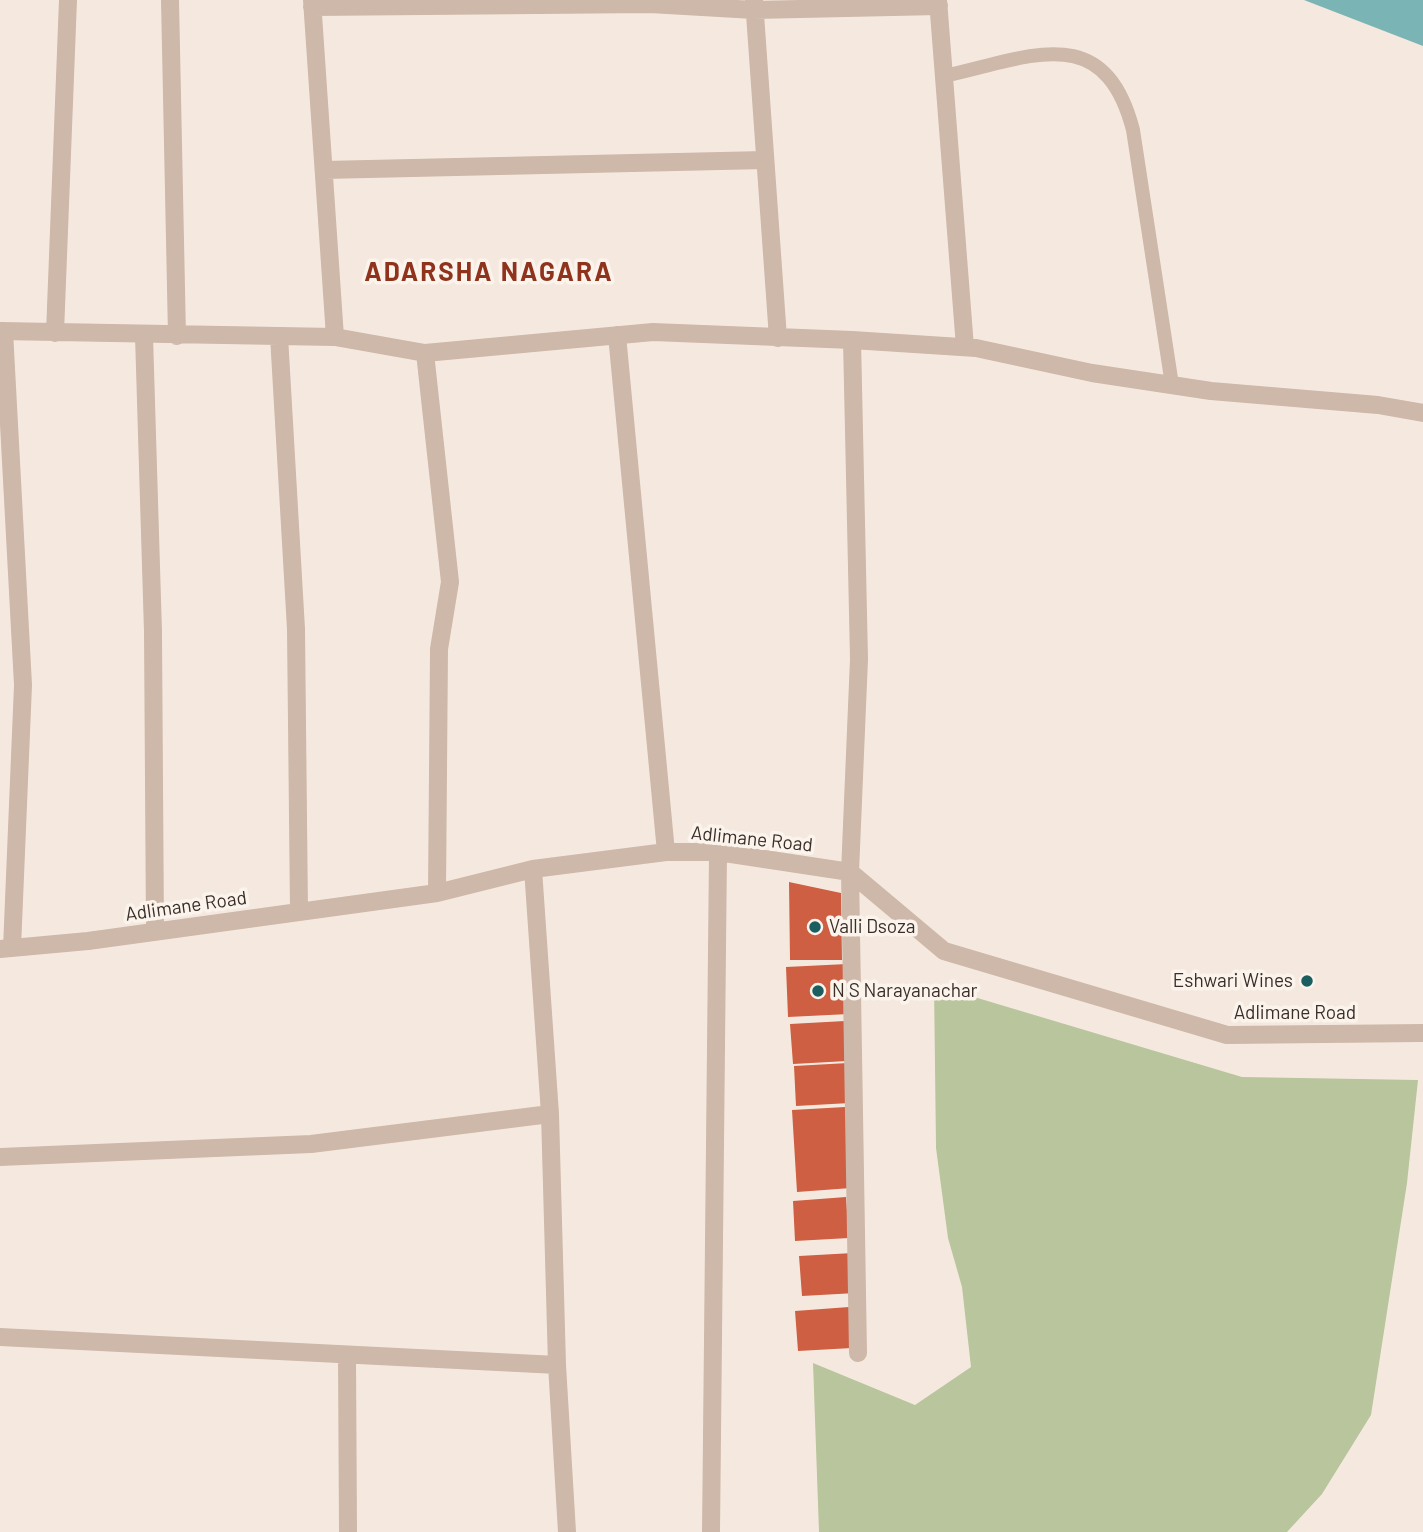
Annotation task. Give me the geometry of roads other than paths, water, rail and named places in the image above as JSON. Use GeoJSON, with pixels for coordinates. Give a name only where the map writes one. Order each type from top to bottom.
{"type":"FeatureCollection","features":[{"type":"Feature","properties":{"kind":"street"},"geometry":{"type":"LineString","coordinates":[[55,333],[68,0]]}},
{"type":"Feature","properties":{"kind":"street"},"geometry":{"type":"LineString","coordinates":[[170,0],[177,336]]}},
{"type":"Feature","properties":{"kind":"street"},"geometry":{"type":"LineString","coordinates":[[335,337],[312,4],[938,3],[965,347]]}},
{"type":"Feature","properties":{"kind":"street"},"geometry":{"type":"LineString","coordinates":[[754,5],[778,338]]}},
{"type":"Feature","properties":{"kind":"street"},"geometry":{"type":"LineString","coordinates":[[324,170],[765,160]]}},
{"type":"Feature","properties":{"kind":"street"},"geometry":{"type":"LineString","coordinates":[[6,949],[23,685],[2,331],[144,336],[335,337],[425,353],[653,332],[852,340],[965,347],[1092,373],[1172,385],[1423,412]]}},
{"type":"Feature","properties":{"kind":"street"},"geometry":{"type":"LineString","coordinates":[[617,335],[666,852]]}},
{"type":"Feature","properties":{"kind":"street"},"geometry":{"type":"LineString","coordinates":[[144,336],[153,632],[155,932]]}},
{"type":"Feature","properties":{"kind":"street"},"geometry":{"type":"LineString","coordinates":[[279,336],[296,629],[299,912]]}},
{"type":"Feature","properties":{"kind":"street"},"geometry":{"type":"LineString","coordinates":[[852,340],[859,659],[850,872],[858,1353]]}},
{"type":"Feature","properties":{"kind":"street"},"geometry":{"type":"LineString","coordinates":[[425,353],[450,582],[439,649],[437,893]]}},
{"type":"Feature","properties":{"kind":"street","name":"Adlimane Road"},"geometry":{"type":"LineString","coordinates":[[6,949],[155,932],[437,893],[533,869],[666,852],[718,852],[850,872],[944,951],[1227,1035],[1423,1032]]}},
{"type":"Feature","properties":{"kind":"street"},"geometry":{"type":"LineString","coordinates":[[711,1532],[718,852]]}},
{"type":"Feature","properties":{"kind":"street"},"geometry":{"type":"LineString","coordinates":[[533,869],[550,1114],[557,1365],[567,1532]]}},
{"type":"Feature","properties":{"kind":"street"},"geometry":{"type":"LineString","coordinates":[[0,1157],[311,1144],[550,1114]]}},
{"type":"Feature","properties":{"kind":"street"},"geometry":{"type":"LineString","coordinates":[[0,1337],[557,1365]]}},
{"type":"Feature","properties":{"kind":"street"},"geometry":{"type":"LineString","coordinates":[[346,1356],[348,1532]]}},
{"type":"Feature","properties":{"kind":"lane"},"geometry":{"type":"LineString","coordinates":[[944,76],[1060,52],[1086,58],[1107,73],[1125,100],[1133,130],[1172,385]]}},
{"type":"Feature","properties":{"kind":"water"},"geometry":{"type":"Polygon","coordinates":[[[1304,0],[1423,0],[1423,46],[1304,0]]]}},
{"type":"Feature","properties":{"kind":"place","name":"Valli Dsoza"},"geometry":{"type":"Point","coordinates":[815,927]}},
{"type":"Feature","properties":{"kind":"place","name":"Eshwari Wines"},"geometry":{"type":"Point","coordinates":[1307,981]}},
{"type":"Feature","properties":{"kind":"place","name":"N S Narayanachar"},"geometry":{"type":"Point","coordinates":[818,991]}},
{"type":"Feature","properties":{"kind":"district","name":"ADARSHA NAGARA"},"geometry":{"type":"Point","coordinates":[489,272]}}]}
